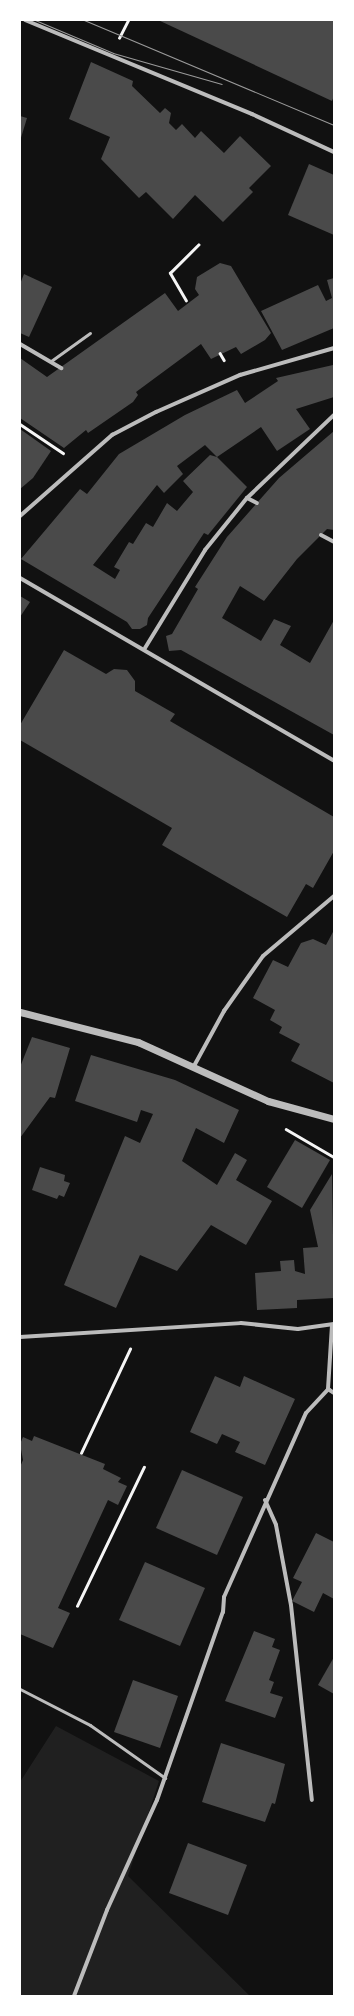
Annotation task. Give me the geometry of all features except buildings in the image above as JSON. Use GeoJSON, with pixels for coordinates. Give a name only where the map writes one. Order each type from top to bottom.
{"type":"FeatureCollection","features":[{"type":"Feature","properties":{"kind":"street"},"geometry":{"type":"LineString","coordinates":[[24,20],[252,114],[334,152]]}},
{"type":"Feature","properties":{"kind":"street"},"geometry":{"type":"LineString","coordinates":[[20,344],[61,368]]}},
{"type":"Feature","properties":{"kind":"street"},"geometry":{"type":"LineString","coordinates":[[20,516],[78,463],[112,435],[190,396],[240,375],[334,348]]}},
{"type":"Feature","properties":{"kind":"street"},"geometry":{"type":"LineString","coordinates":[[145,648],[205,550],[247,498],[334,415]]}},
{"type":"Feature","properties":{"kind":"street"},"geometry":{"type":"LineString","coordinates":[[247,498],[257,503]]}},
{"type":"Feature","properties":{"kind":"street"},"geometry":{"type":"LineString","coordinates":[[321,536],[334,542]]}},
{"type":"Feature","properties":{"kind":"street"},"geometry":{"type":"LineString","coordinates":[[20,578],[145,648],[334,761]]}},
{"type":"Feature","properties":{"kind":"street"},"geometry":{"type":"LineString","coordinates":[[194,1066],[224,1011],[262,956],[334,896]]}},
{"type":"Feature","properties":{"kind":"street"},"geometry":{"type":"LineString","coordinates":[[20,1012],[138,1042],[194,1066],[268,1101],[334,1119]]}},
{"type":"Feature","properties":{"kind":"street"},"geometry":{"type":"LineString","coordinates":[[20,1337],[227,1324],[298,1328],[333,1324],[328,1389],[306,1413],[265,1500],[224,1597],[224,1612],[165,1778],[74,1996]]}},
{"type":"Feature","properties":{"kind":"street"},"geometry":{"type":"LineString","coordinates":[[328,1389],[334,1393]]}},
{"type":"Feature","properties":{"kind":"street"},"geometry":{"type":"LineString","coordinates":[[265,1500],[276,1525],[291,1605],[312,1800]]}},
{"type":"Feature","properties":{"kind":"lane"},"geometry":{"type":"LineString","coordinates":[[51,361],[90,333]]}},
{"type":"Feature","properties":{"kind":"lane"},"geometry":{"type":"LineString","coordinates":[[20,1689],[90,1726],[165,1778]]}},
{"type":"Feature","properties":{"kind":"path"},"geometry":{"type":"LineString","coordinates":[[186,301],[170,273],[198,245]]}},
{"type":"Feature","properties":{"kind":"path"},"geometry":{"type":"LineString","coordinates":[[20,424],[78,463]]}},
{"type":"Feature","properties":{"kind":"path"},"geometry":{"type":"LineString","coordinates":[[268,1101],[280,1126],[334,1157]]}},
{"type":"Feature","properties":{"kind":"path"},"geometry":{"type":"LineString","coordinates":[[81,1453],[130,1348]]}},
{"type":"Feature","properties":{"kind":"path"},"geometry":{"type":"LineString","coordinates":[[77,1606],[144,1467]]}},
{"type":"Feature","properties":{"kind":"shaded area"},"geometry":{"type":"Polygon","coordinates":[[[56,1726],[159,1781],[128,1876],[250,1996],[20,1996],[20,1782],[56,1726]]]}},
{"type":"Feature","properties":{"kind":"tram line"},"geometry":{"type":"LineString","coordinates":[[35,20],[113,53],[222,84]]}},
{"type":"Feature","properties":{"kind":"tram line"},"geometry":{"type":"LineString","coordinates":[[84,20],[334,125]]}}]}
